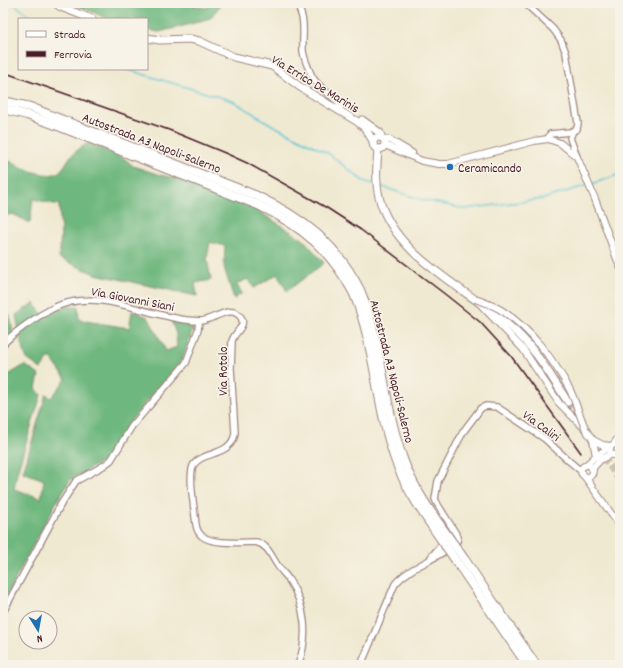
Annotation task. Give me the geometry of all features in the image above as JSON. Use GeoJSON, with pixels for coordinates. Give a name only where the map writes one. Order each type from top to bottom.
{"type":"FeatureCollection","features":[{"type":"Feature","properties":{"kind":"highway","name":"Autostrada A3 Napoli-Salerno"},"geometry":{"type":"LineString","coordinates":[[3,101],[30,107],[55,116],[257,196],[277,205],[300,219],[328,244],[348,268],[357,292],[361,314],[369,341],[385,420],[396,462],[403,478],[414,498],[536,665]]}},
{"type":"Feature","properties":{"kind":"highway","name":"Autostrada A3 Napoli-Salerno"},"geometry":{"type":"LineString","coordinates":[[3,109],[27,115],[67,130],[258,205],[274,213],[300,228],[323,249],[357,292]]}},
{"type":"Feature","properties":{"kind":"highway","name":"Autostrada A3 Napoli-Salerno"},"geometry":{"type":"LineString","coordinates":[[461,562],[527,665]]}},
{"type":"Feature","properties":{"kind":"main road"},"geometry":{"type":"LineString","coordinates":[[55,3],[61,7],[89,18]]}},
{"type":"Feature","properties":{"kind":"main road","name":"Via Errico De Marinis"},"geometry":{"type":"LineString","coordinates":[[148,38],[194,40],[234,57],[272,66],[300,87],[358,122],[365,128],[373,141],[373,146],[382,143]]}},
{"type":"Feature","properties":{"kind":"main road"},"geometry":{"type":"LineString","coordinates":[[341,112],[355,116],[380,132],[382,143],[376,173],[377,187],[379,198],[390,224],[411,249],[424,261],[452,284],[475,299],[514,329],[544,365],[568,402]]}},
{"type":"Feature","properties":{"kind":"main road"},"geometry":{"type":"LineString","coordinates":[[382,143],[422,161],[439,164],[448,164],[526,143],[548,139],[560,143],[577,157],[595,199],[620,267]]}},
{"type":"Feature","properties":{"kind":"main road"},"geometry":{"type":"LineString","coordinates":[[475,299],[500,309],[521,326],[539,345],[554,365],[570,391],[586,430]]}},
{"type":"Feature","properties":{"kind":"main road"},"geometry":{"type":"LineString","coordinates":[[475,299],[522,349],[559,403],[586,430],[593,440],[596,456]]}},
{"type":"Feature","properties":{"kind":"main road"},"geometry":{"type":"LineString","coordinates":[[611,454],[609,451],[615,445],[620,435]]}},
{"type":"Feature","properties":{"kind":"main road"},"geometry":{"type":"LineString","coordinates":[[593,440],[603,445],[615,445]]}},
{"type":"Feature","properties":{"kind":"main road"},"geometry":{"type":"LineString","coordinates":[[581,471],[582,467],[596,456],[615,445]]}},
{"type":"Feature","properties":{"kind":"main road"},"geometry":{"type":"LineString","coordinates":[[585,477],[592,475],[592,469],[600,460],[611,454],[617,456],[620,453]]}},
{"type":"Feature","properties":{"kind":"main road"},"geometry":{"type":"LineString","coordinates":[[586,465],[590,466],[592,469]]}},
{"type":"Feature","properties":{"kind":"main road","name":"Via Caliri"},"geometry":{"type":"LineString","coordinates":[[581,471],[620,526]]}},
{"type":"Feature","properties":{"kind":"street"},"geometry":{"type":"LineString","coordinates":[[295,3],[298,6],[303,21],[303,52],[308,66],[315,81],[339,103],[341,112]]}},
{"type":"Feature","properties":{"kind":"street"},"geometry":{"type":"LineString","coordinates":[[525,3],[553,29],[561,40],[566,53],[578,123],[577,129],[573,131],[570,138],[577,157]]}},
{"type":"Feature","properties":{"kind":"street"},"geometry":{"type":"LineString","coordinates":[[548,139],[550,134],[573,131]]}},
{"type":"Feature","properties":{"kind":"street","name":"Via Giovanni Siani"},"geometry":{"type":"LineString","coordinates":[[3,344],[14,334],[47,311],[65,303],[83,300],[98,300],[172,318],[199,322]]}},
{"type":"Feature","properties":{"kind":"street","name":"Via Rotolo"},"geometry":{"type":"LineString","coordinates":[[199,322],[231,312],[240,316],[242,326],[233,337],[232,341],[231,368],[235,433],[234,440],[230,446],[198,460],[194,464],[192,470],[198,532],[203,537],[212,540],[256,542],[262,544],[267,549],[290,581],[303,611],[305,640],[298,665]]}},
{"type":"Feature","properties":{"kind":"street"},"geometry":{"type":"LineString","coordinates":[[3,612],[61,504],[73,485],[76,481],[112,460],[132,426],[186,363],[198,330],[199,322]]}},
{"type":"Feature","properties":{"kind":"street","name":"Via Caliri"},"geometry":{"type":"LineString","coordinates":[[451,525],[435,499],[438,481],[463,432],[480,408],[486,406],[496,407],[545,439],[581,471]]}},
{"type":"Feature","properties":{"kind":"street"},"geometry":{"type":"LineString","coordinates":[[429,559],[446,539],[450,532],[451,525]]}},
{"type":"Feature","properties":{"kind":"street"},"geometry":{"type":"LineString","coordinates":[[361,665],[395,584],[402,575],[429,559],[445,553],[457,542],[458,537],[451,525]]}},
{"type":"Feature","properties":{"kind":"green space"},"geometry":{"type":"Polygon","coordinates":[[[71,3],[182,3],[206,8],[211,3],[222,3],[210,18],[159,32],[148,30],[148,18],[107,18],[71,3]]]}},
{"type":"Feature","properties":{"kind":"green space"},"geometry":{"type":"Polygon","coordinates":[[[88,143],[125,159],[133,166],[160,175],[181,179],[255,209],[304,240],[324,263],[287,291],[277,274],[254,288],[248,279],[236,284],[242,293],[234,299],[224,267],[225,246],[210,242],[207,258],[211,280],[195,283],[197,296],[95,274],[59,258],[61,233],[59,205],[33,199],[30,223],[13,214],[3,216],[3,157],[24,168],[41,174],[56,174],[61,170],[72,155],[88,143]]]}},
{"type":"Feature","properties":{"kind":"green space"},"geometry":{"type":"Polygon","coordinates":[[[34,303],[44,317],[65,306],[78,306],[79,320],[129,328],[132,311],[148,317],[166,351],[177,347],[176,334],[171,320],[185,323],[193,329],[182,361],[128,424],[108,456],[100,463],[74,477],[69,482],[57,501],[3,602],[3,378],[25,365],[39,375],[36,388],[41,395],[17,472],[14,489],[41,498],[44,480],[23,472],[46,394],[51,398],[66,379],[50,357],[41,369],[27,359],[21,343],[16,315],[34,303]]]}},
{"type":"Feature","properties":{"kind":"green space"},"geometry":{"type":"Polygon","coordinates":[[[3,305],[10,316],[15,343],[3,351],[3,305]]]}},
{"type":"Feature","properties":{"kind":"waterway"},"geometry":{"type":"LineString","coordinates":[[13,3],[32,18]]}},
{"type":"Feature","properties":{"kind":"waterway"},"geometry":{"type":"LineString","coordinates":[[128,70],[233,101],[272,125],[328,153],[363,181],[374,184]]}},
{"type":"Feature","properties":{"kind":"waterway"},"geometry":{"type":"LineString","coordinates":[[592,184],[620,174]]}},
{"type":"Feature","properties":{"kind":"waterway"},"geometry":{"type":"LineString","coordinates":[[380,186],[419,199],[465,209],[543,199],[588,185]]}},
{"type":"Feature","properties":{"kind":"tunnel"},"geometry":{"type":"LineString","coordinates":[[568,402],[582,424]]}},
{"type":"Feature","properties":{"kind":"tunnel"},"geometry":{"type":"LineString","coordinates":[[592,440],[620,481]]}},
{"type":"Feature","properties":{"kind":"railway"},"geometry":{"type":"LineString","coordinates":[[3,72],[169,130],[225,153],[247,163],[327,208],[361,230],[480,322],[511,356],[581,453]]}},
{"type":"Feature","properties":{"kind":"place","name":"Ceramicando"},"geometry":{"type":"Point","coordinates":[450,167]}}]}
